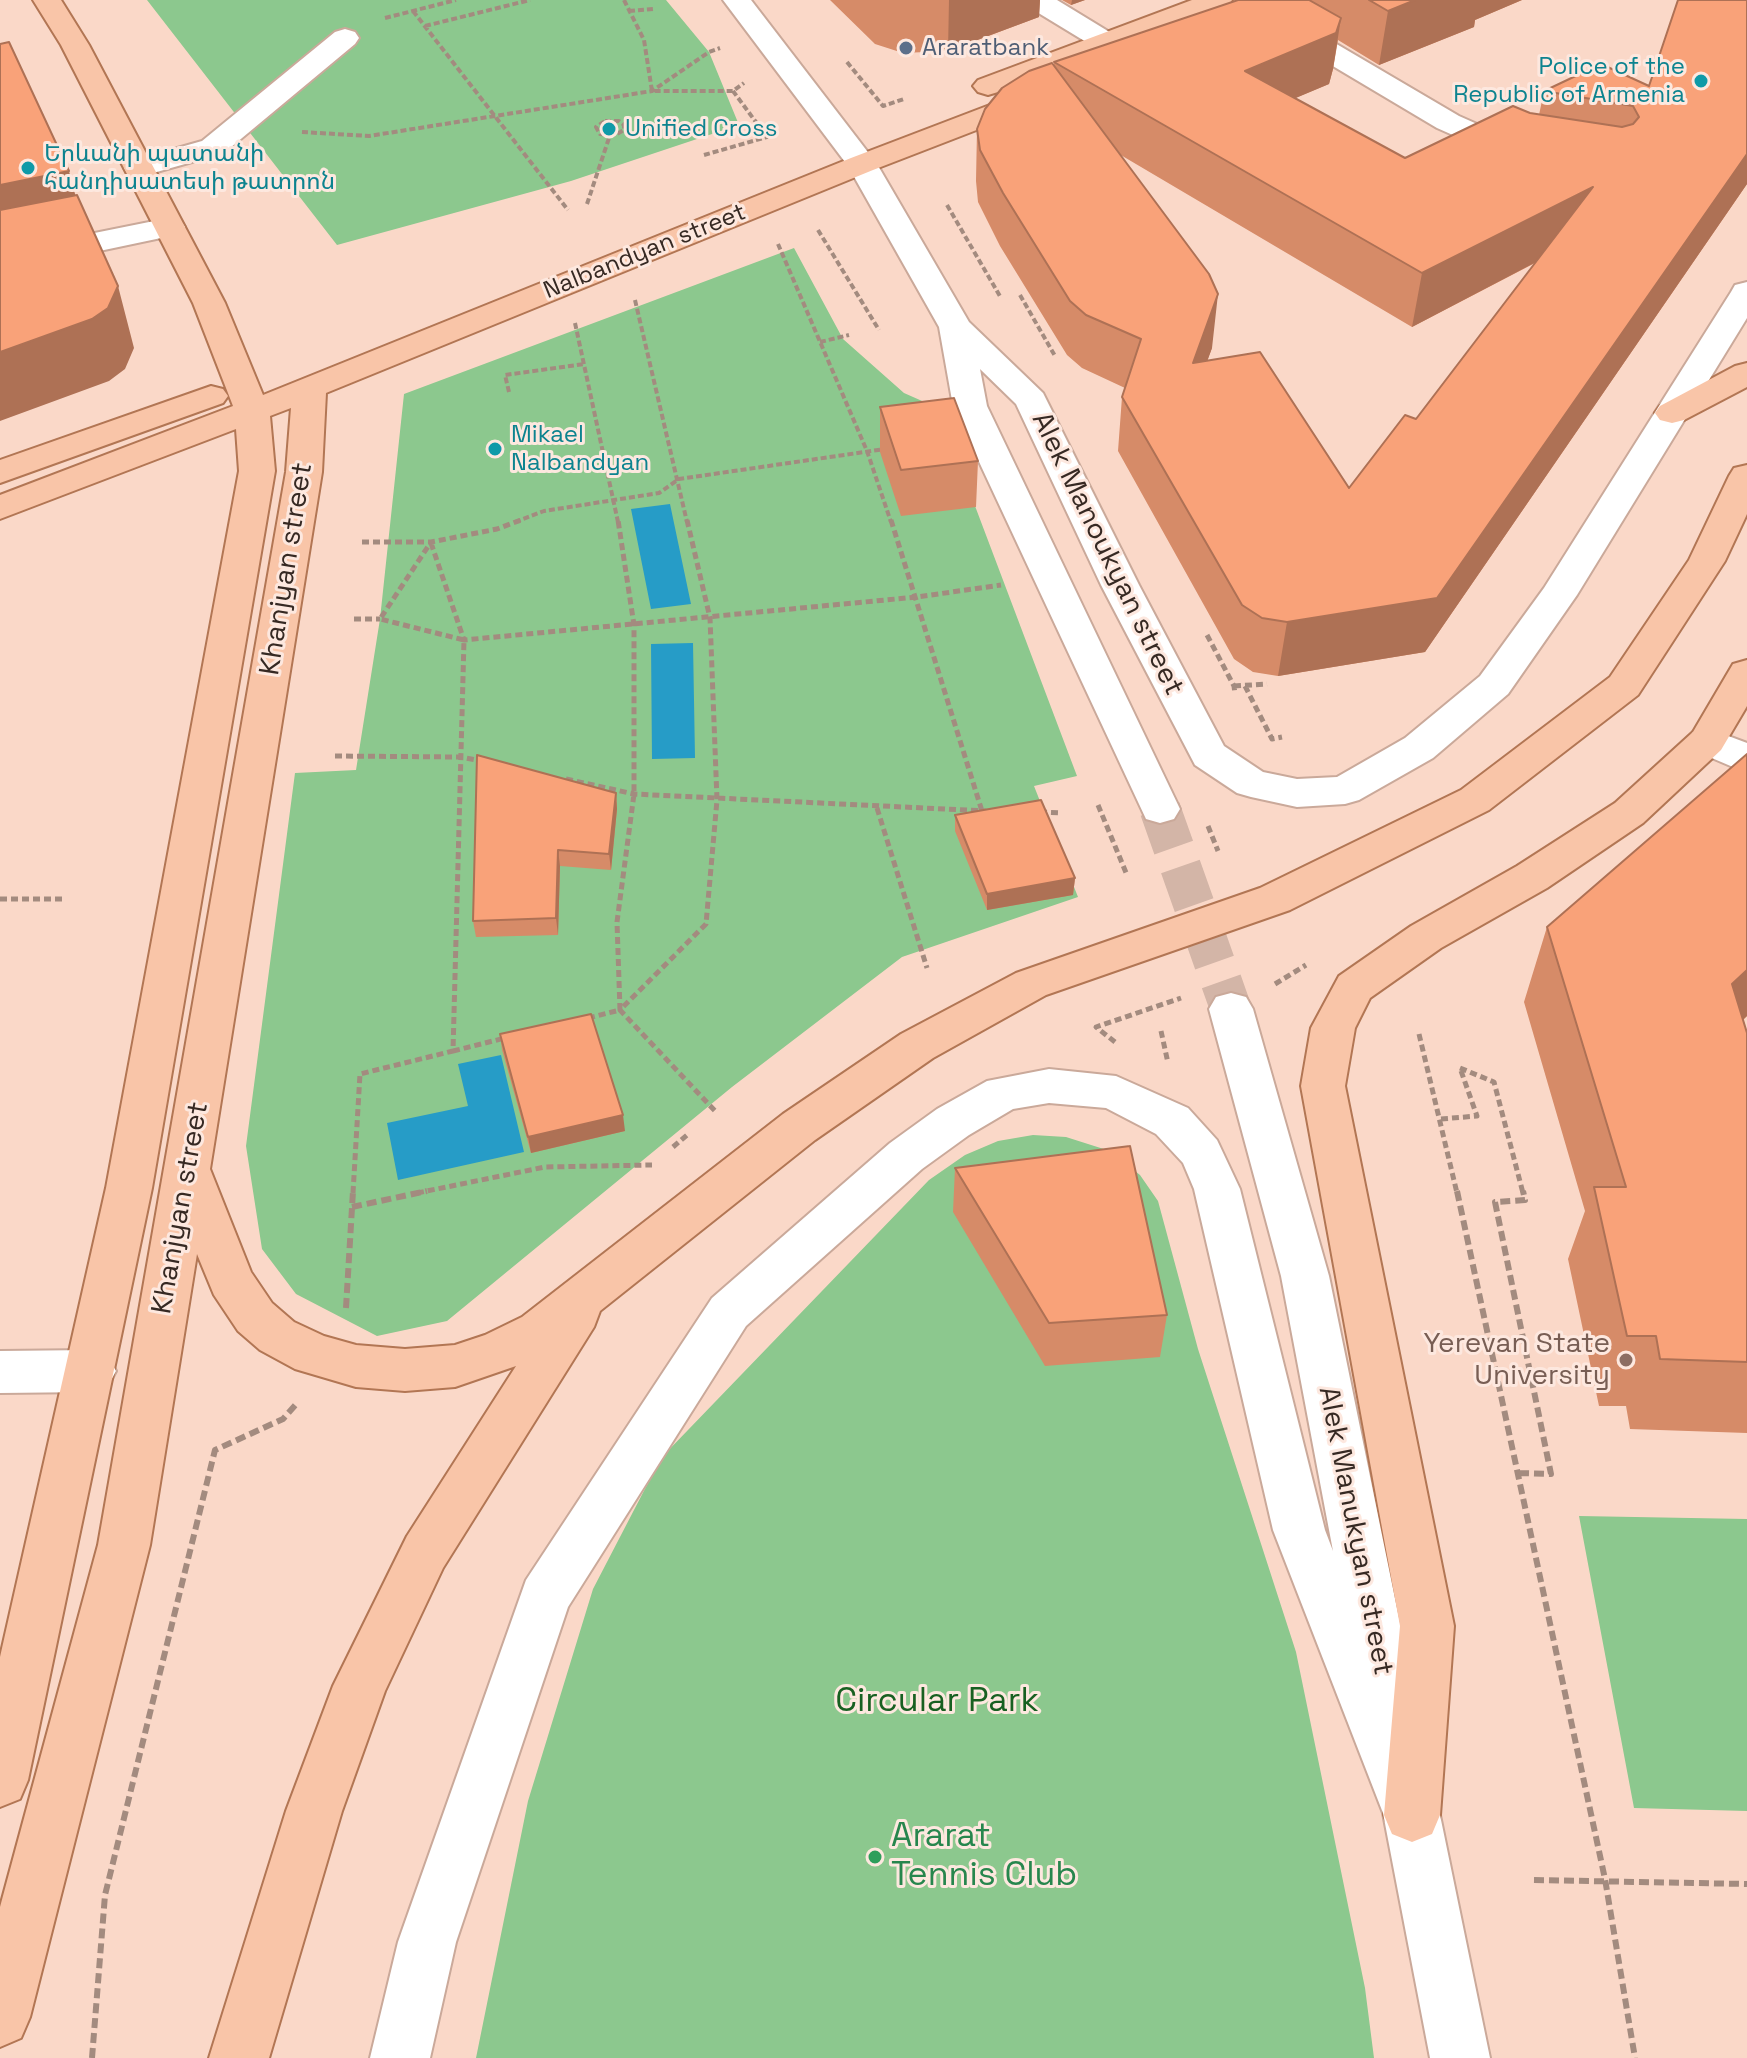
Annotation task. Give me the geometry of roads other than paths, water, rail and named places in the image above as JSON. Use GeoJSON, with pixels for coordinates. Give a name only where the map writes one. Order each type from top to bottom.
{"type":"FeatureCollection","features":[{"type":"Feature","properties":{"kind":"main road","name":"Khanjyan street"},"geometry":{"type":"LineString","coordinates":[[1,1772],[129,1188],[257,471],[246,399],[209,303],[75,45],[47,0]]}},
{"type":"Feature","properties":{"kind":"main road"},"geometry":{"type":"LineString","coordinates":[[1262,11],[1291,0]]}},
{"type":"Feature","properties":{"kind":"main road","name":"Nalbandyan street"},"geometry":{"type":"LineString","coordinates":[[0,508],[594,245],[865,135],[1225,11]]}},
{"type":"Feature","properties":{"kind":"main road","name":"Nalbandyan street"},"geometry":{"type":"LineString","coordinates":[[930,108],[1106,42],[1225,11]]}},
{"type":"Feature","properties":{"kind":"main road","name":"Nalbandyan street"},"geometry":{"type":"LineString","coordinates":[[0,472],[246,399],[309,388],[865,135]]}},
{"type":"Feature","properties":{"kind":"main road"},"geometry":{"type":"LineString","coordinates":[[1672,413],[1747,373]]}},
{"type":"Feature","properties":{"kind":"main road","name":"Khanjyan street"},"geometry":{"type":"LineString","coordinates":[[0,2017],[124,1545],[304,472],[309,388]]}},
{"type":"Feature","properties":{"kind":"main road"},"geometry":{"type":"LineString","coordinates":[[188,1171],[231,1281],[255,1317],[277,1336],[312,1354],[356,1366],[405,1370],[455,1366],[500,1351],[539,1331],[799,1127],[930,1039],[1031,984],[1275,899],[1475,800],[1624,686],[1707,561],[1747,476]]}},
{"type":"Feature","properties":{"kind":"main road"},"geometry":{"type":"LineString","coordinates":[[1412,1815],[1427,1626],[1323,1086],[1333,1028],[1354,987],[1426,937],[1532,877],[1727,750],[1747,673]]}},
{"type":"Feature","properties":{"kind":"main road"},"geometry":{"type":"LineString","coordinates":[[239,2058],[314,1811],[360,1686],[425,1552],[594,1288]]}},
{"type":"Feature","properties":{"kind":"street","name":"Alek Manoukyan street"},"geometry":{"type":"LineString","coordinates":[[737,0],[865,135],[956,327],[970,406],[1160,809]]}},
{"type":"Feature","properties":{"kind":"street"},"geometry":{"type":"LineString","coordinates":[[1037,0],[1106,42]]}},
{"type":"Feature","properties":{"kind":"street"},"geometry":{"type":"LineString","coordinates":[[1262,11],[1448,122],[1519,153],[1544,157]]}},
{"type":"Feature","properties":{"kind":"street"},"geometry":{"type":"LineString","coordinates":[[139,168],[213,147],[345,38]]}},
{"type":"Feature","properties":{"kind":"street"},"geometry":{"type":"LineString","coordinates":[[0,262],[169,227]]}},
{"type":"Feature","properties":{"kind":"street"},"geometry":{"type":"LineString","coordinates":[[1672,413],[1747,292]]}},
{"type":"Feature","properties":{"kind":"street","name":"Alek Manoukyan street"},"geometry":{"type":"LineString","coordinates":[[956,327],[1031,400],[1120,585],[1209,755],[1251,783],[1297,793],[1345,790],[1419,748],[1494,685],[1558,595],[1672,413]]}},
{"type":"Feature","properties":{"kind":"street","name":"Alek Manukyan street"},"geometry":{"type":"LineString","coordinates":[[1227,998],[1305,1276],[1460,2058]]}},
{"type":"Feature","properties":{"kind":"street"},"geometry":{"type":"LineString","coordinates":[[400,2058],[427,1942],[545,1597],[729,1312],[906,1156],[977,1106],[1015,1090],[1073,1086],[1116,1093],[1172,1121],[1201,1153],[1217,1189],[1299,1530],[1412,1815]]}},
{"type":"Feature","properties":{"kind":"street"},"geometry":{"type":"LineString","coordinates":[[0,1372],[91,1371]]}},
{"type":"Feature","properties":{"kind":"water"},"geometry":{"type":"Polygon","coordinates":[[[670,504],[691,604],[651,609],[631,509],[670,504]]]}},
{"type":"Feature","properties":{"kind":"water"},"geometry":{"type":"Polygon","coordinates":[[[693,643],[695,758],[652,759],[651,644],[693,643]]]}},
{"type":"Feature","properties":{"kind":"water"},"geometry":{"type":"Polygon","coordinates":[[[501,1055],[524,1152],[398,1180],[387,1123],[468,1106],[458,1064],[501,1055]]]}},
{"type":"Feature","properties":{"kind":"tunnel"},"geometry":{"type":"LineString","coordinates":[[1160,809],[1231,1009]]}},
{"type":"Feature","properties":{"kind":"place","name":"Araratbank"},"geometry":{"type":"Point","coordinates":[906,48]}},
{"type":"Feature","properties":{"kind":"place","name":"Police of the Republic of Armenia"},"geometry":{"type":"Point","coordinates":[1701,81]}},
{"type":"Feature","properties":{"kind":"place","name":"Unified Cross"},"geometry":{"type":"Point","coordinates":[609,129]}},
{"type":"Feature","properties":{"kind":"place","name":"Երևանի պատանի հանդիսատեսի թատրոն"},"geometry":{"type":"Point","coordinates":[28,168]}},
{"type":"Feature","properties":{"kind":"place","name":"Mikael Nalbandyan"},"geometry":{"type":"Point","coordinates":[495,449]}},
{"type":"Feature","properties":{"kind":"place","name":"Yerevan State University"},"geometry":{"type":"Point","coordinates":[1626,1360]}},
{"type":"Feature","properties":{"kind":"place","name":"Ararat Tennis Club"},"geometry":{"type":"Point","coordinates":[875,1857]}},
{"type":"Feature","properties":{"kind":"park label","name":"Circular Park"},"geometry":{"type":"Point","coordinates":[937,1702]}}]}
